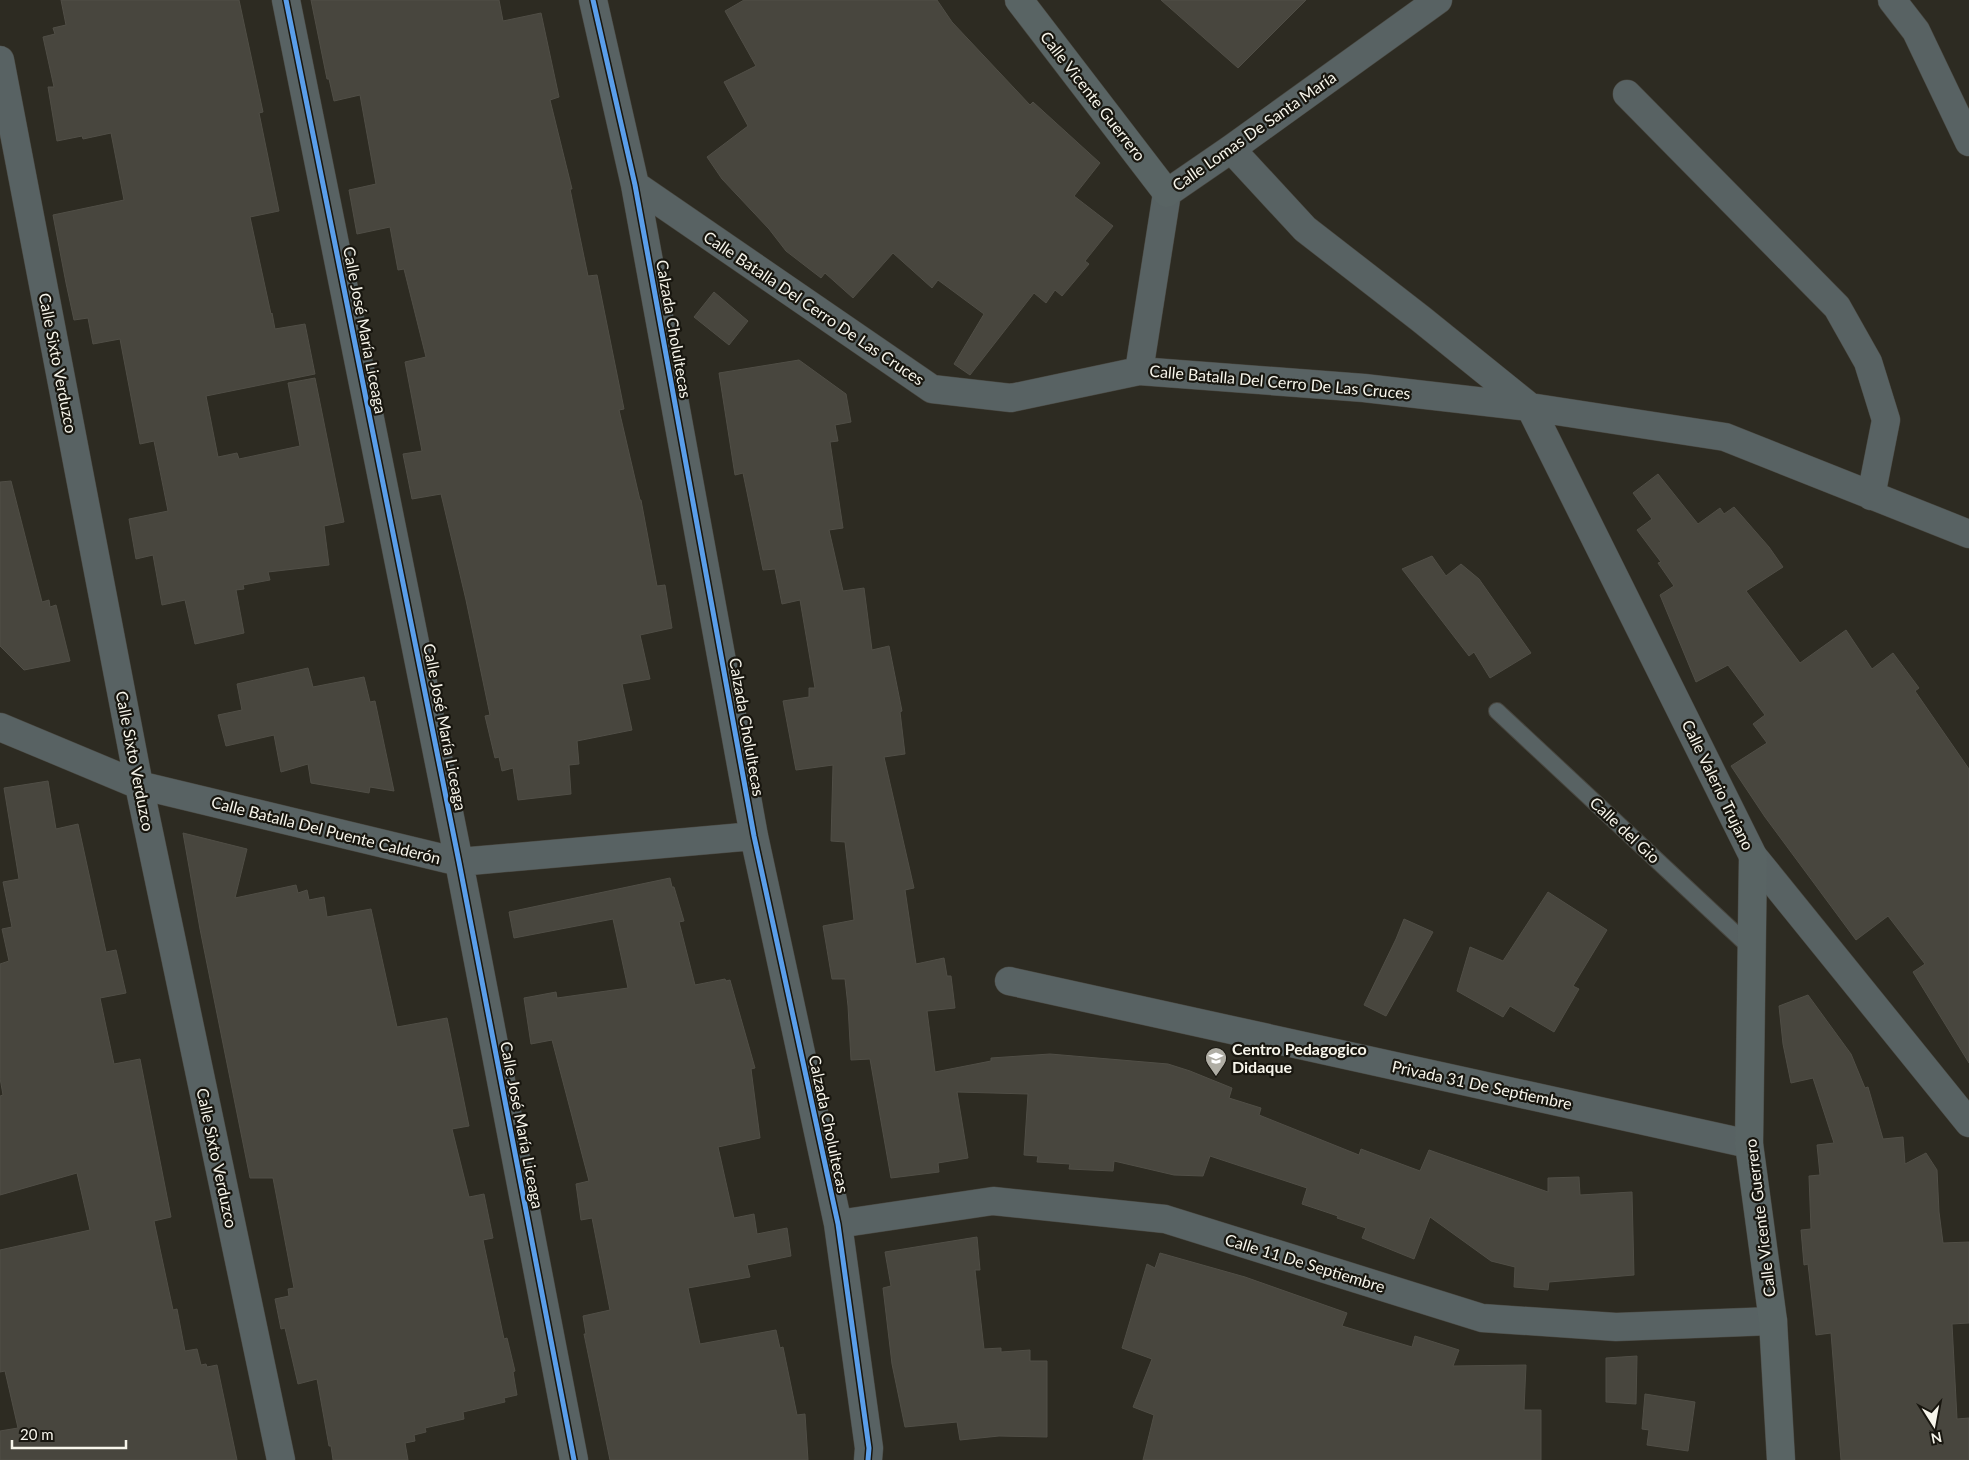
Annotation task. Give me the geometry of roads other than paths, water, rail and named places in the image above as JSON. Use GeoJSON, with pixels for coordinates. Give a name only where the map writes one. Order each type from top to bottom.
{"type":"FeatureCollection","features":[{"type":"Feature","properties":{"kind":"street","name":"Calle José María Liceaga"},"geometry":{"type":"LineString","coordinates":[[286,0],[459,862],[574,1460]]}},
{"type":"Feature","properties":{"kind":"street","name":"Calzada Cholultecas"},"geometry":{"type":"LineString","coordinates":[[593,0],[635,186],[754,836],[838,1224],[869,1448],[868,1460]]}},
{"type":"Feature","properties":{"kind":"street","name":"Calle Vicente Guerrero"},"geometry":{"type":"LineString","coordinates":[[1019,0],[1167,193]]}},
{"type":"Feature","properties":{"kind":"street","name":"Calle Lomas De Santa María"},"geometry":{"type":"LineString","coordinates":[[1139,371],[1167,193],[1438,0]]}},
{"type":"Feature","properties":{"kind":"street"},"geometry":{"type":"LineString","coordinates":[[1892,0],[1916,30],[1969,142]]}},
{"type":"Feature","properties":{"kind":"street","name":"Calle Sixto Verduzco"},"geometry":{"type":"LineString","coordinates":[[0,60],[139,785],[280,1460]]}},
{"type":"Feature","properties":{"kind":"street"},"geometry":{"type":"LineString","coordinates":[[1627,94],[1837,307],[1868,362],[1886,420],[1871,496]]}},
{"type":"Feature","properties":{"kind":"street"},"geometry":{"type":"LineString","coordinates":[[1231,149],[1305,229],[1530,407]]}},
{"type":"Feature","properties":{"kind":"street","name":"Calle Batalla Del Cerro De Las Cruces"},"geometry":{"type":"LineString","coordinates":[[635,186],[932,388],[1011,398],[1139,371],[1364,388],[1530,407],[1725,437],[1968,535]]}},
{"type":"Feature","properties":{"kind":"street","name":"Calle Valerio Trujano"},"geometry":{"type":"LineString","coordinates":[[1530,407],[1753,856],[1969,1123]]}},
{"type":"Feature","properties":{"kind":"street","name":"Calle Batalla Del Puente Calderón"},"geometry":{"type":"LineString","coordinates":[[0,727],[139,785],[459,862],[754,836]]}},
{"type":"Feature","properties":{"kind":"street","name":"Calle Vicente Guerrero"},"geometry":{"type":"LineString","coordinates":[[1753,856],[1749,1144],[1773,1321],[1781,1460]]}},
{"type":"Feature","properties":{"kind":"street","name":"Privada 31 De Septiembre"},"geometry":{"type":"LineString","coordinates":[[1009,981],[1749,1144]]}},
{"type":"Feature","properties":{"kind":"street","name":"Calle 11 De Septiembre"},"geometry":{"type":"LineString","coordinates":[[838,1224],[993,1201],[1165,1219],[1482,1318],[1616,1328],[1773,1321]]}},
{"type":"Feature","properties":{"kind":"lane","name":"Calle del Gio"},"geometry":{"type":"LineString","coordinates":[[1497,711],[1753,950]]}},
{"type":"Feature","properties":{"kind":"place","name":"Centro Pedagogico Didaque"},"geometry":{"type":"Point","coordinates":[1216,1077]}}]}
